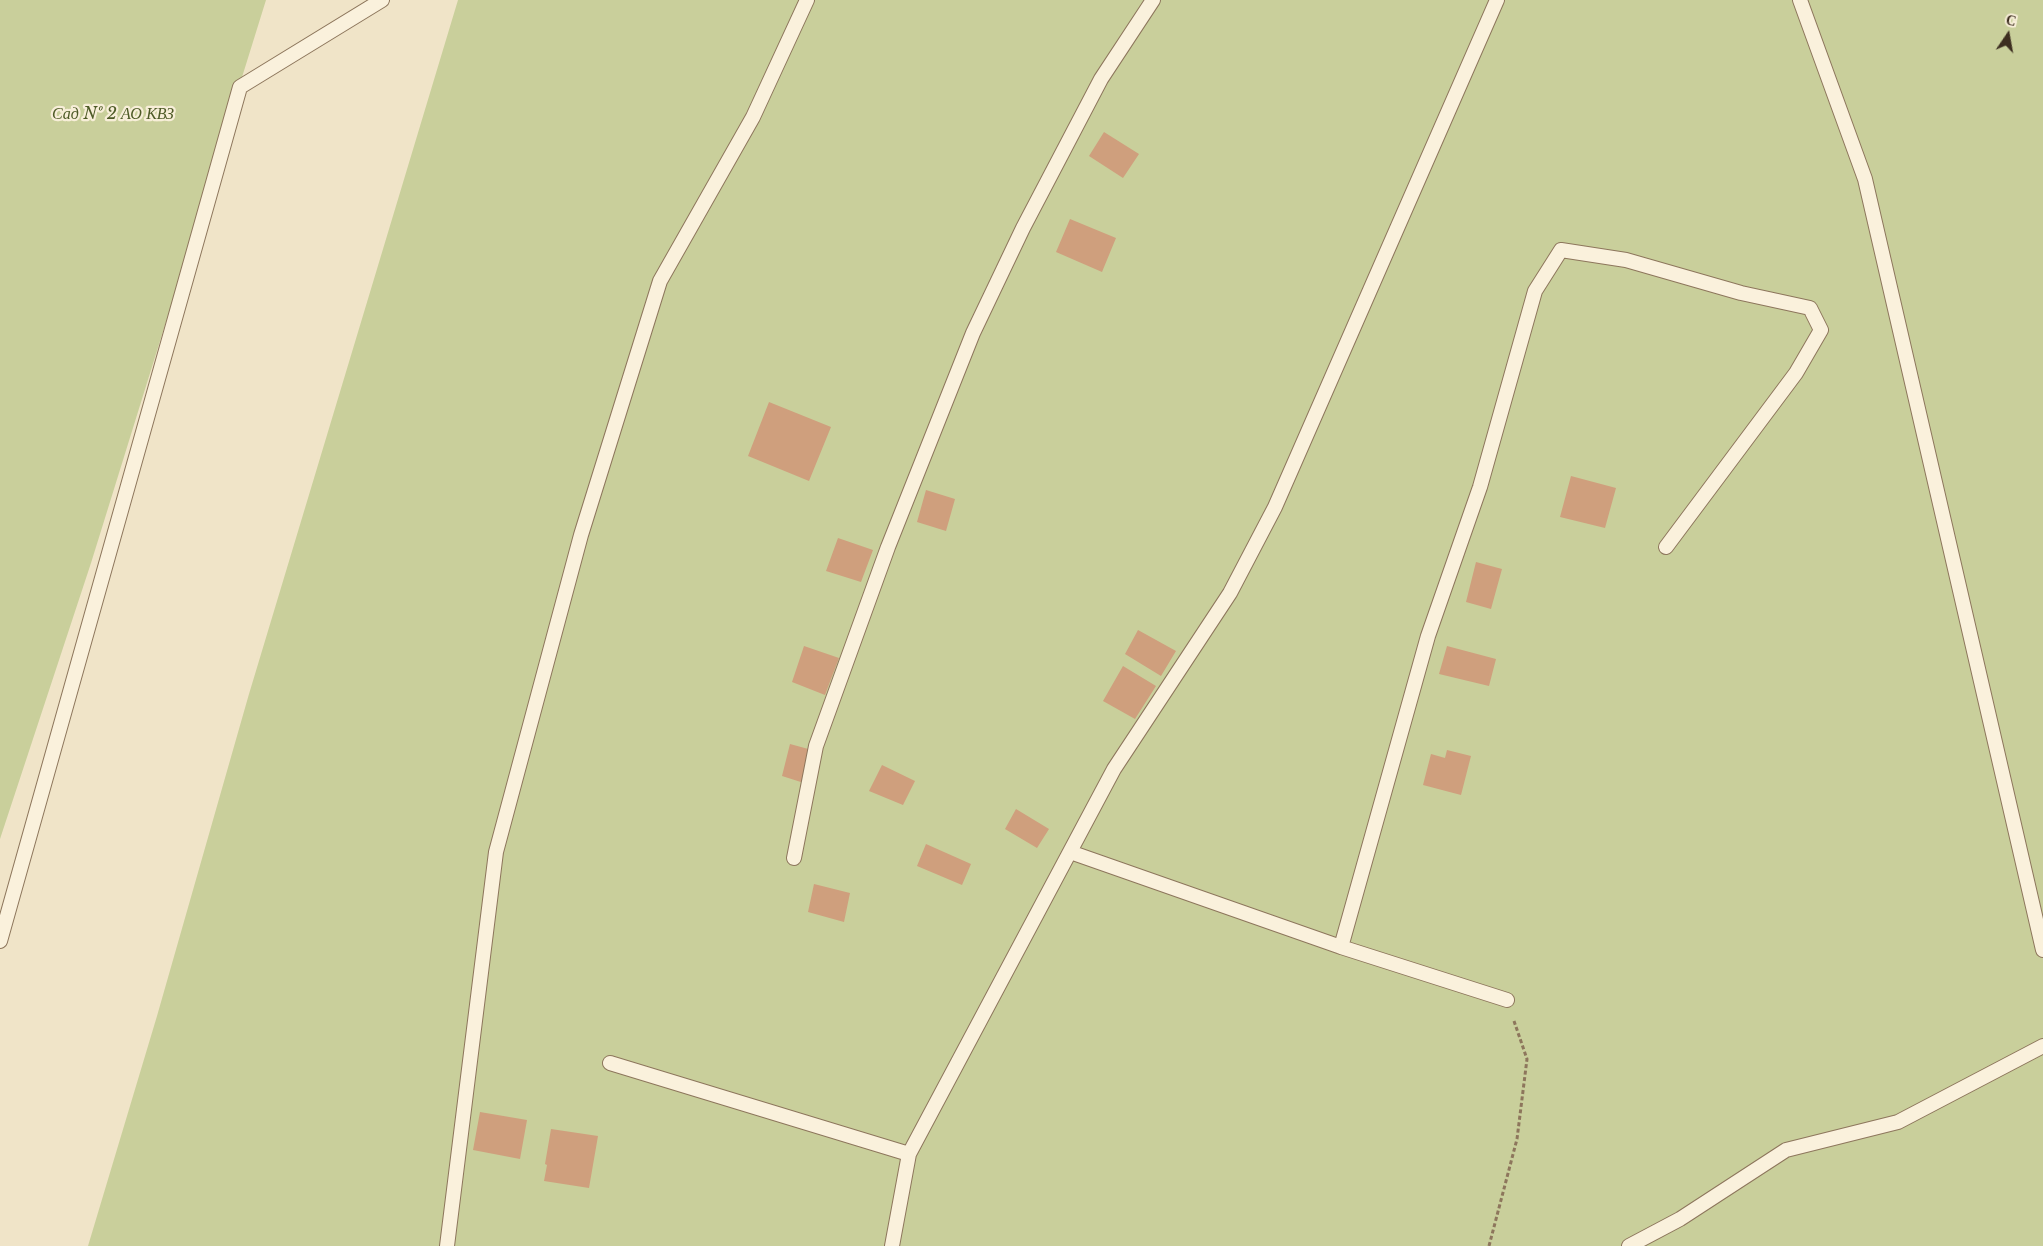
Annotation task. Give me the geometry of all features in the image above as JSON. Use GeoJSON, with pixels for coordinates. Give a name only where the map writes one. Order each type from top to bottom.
{"type":"FeatureCollection","features":[{"type":"Feature","properties":{"kind":"lane"},"geometry":{"type":"LineString","coordinates":[[0,941],[240,87],[382,0]]}},
{"type":"Feature","properties":{"kind":"lane"},"geometry":{"type":"LineString","coordinates":[[447,1246],[496,852],[580,535],[660,281],[753,117],[807,0]]}},
{"type":"Feature","properties":{"kind":"lane"},"geometry":{"type":"LineString","coordinates":[[794,858],[816,746],[888,546],[973,334],[1023,228],[1101,79],[1152,0]]}},
{"type":"Feature","properties":{"kind":"lane"},"geometry":{"type":"LineString","coordinates":[[892,1246],[910,1154],[1114,769],[1230,593],[1275,506],[1497,0]]}},
{"type":"Feature","properties":{"kind":"lane"},"geometry":{"type":"LineString","coordinates":[[1800,0],[1865,179],[2043,950]]}},
{"type":"Feature","properties":{"kind":"lane"},"geometry":{"type":"LineString","coordinates":[[1341,948],[1428,636],[1480,487],[1535,291],[1561,250],[1626,260],[1741,293],[1810,308],[1821,330],[1796,373],[1666,547]]}},
{"type":"Feature","properties":{"kind":"lane"},"geometry":{"type":"LineString","coordinates":[[1070,852],[1341,948],[1506,1000]]}},
{"type":"Feature","properties":{"kind":"lane"},"geometry":{"type":"LineString","coordinates":[[1629,1246],[1680,1219],[1786,1150],[1898,1122],[2043,1046]]}},
{"type":"Feature","properties":{"kind":"lane"},"geometry":{"type":"LineString","coordinates":[[610,1063],[910,1154]]}},
{"type":"Feature","properties":{"kind":"path"},"geometry":{"type":"LineString","coordinates":[[1489,1246],[1517,1139],[1527,1059],[1506,1000]]}},
{"type":"Feature","properties":{"kind":"green space","name":"Сад № 2 АО КВЗ"},"geometry":{"type":"Polygon","coordinates":[[[0,0],[266,0],[91,563],[0,839],[0,0]]]}},
{"type":"Feature","properties":{"kind":"green space"},"geometry":{"type":"Polygon","coordinates":[[[458,0],[2043,0],[2043,1246],[88,1246],[157,1016],[249,694],[458,0]]]}},
{"type":"Feature","properties":{"kind":"building"},"geometry":{"type":"Polygon","coordinates":[[[1104,132],[1139,154],[1123,178],[1089,156],[1104,132]]]}},
{"type":"Feature","properties":{"kind":"building"},"geometry":{"type":"Polygon","coordinates":[[[1070,219],[1116,238],[1102,272],[1056,252],[1070,219]]]}},
{"type":"Feature","properties":{"kind":"building"},"geometry":{"type":"Polygon","coordinates":[[[769,402],[831,427],[809,481],[748,456],[769,402]]]}},
{"type":"Feature","properties":{"kind":"building"},"geometry":{"type":"Polygon","coordinates":[[[1571,476],[1616,488],[1605,528],[1560,517],[1571,476]]]}},
{"type":"Feature","properties":{"kind":"building"},"geometry":{"type":"Polygon","coordinates":[[[926,490],[955,499],[946,531],[917,522],[926,490]]]}},
{"type":"Feature","properties":{"kind":"building"},"geometry":{"type":"Polygon","coordinates":[[[838,538],[873,550],[861,582],[826,571],[838,538]]]}},
{"type":"Feature","properties":{"kind":"building"},"geometry":{"type":"Polygon","coordinates":[[[1476,562],[1502,569],[1491,609],[1466,602],[1476,562]]]}},
{"type":"Feature","properties":{"kind":"building"},"geometry":{"type":"Polygon","coordinates":[[[1138,630],[1176,651],[1161,676],[1125,654],[1138,630]]]}},
{"type":"Feature","properties":{"kind":"building"},"geometry":{"type":"Polygon","coordinates":[[[804,646],[839,658],[825,695],[792,682],[804,646]]]}},
{"type":"Feature","properties":{"kind":"building"},"geometry":{"type":"Polygon","coordinates":[[[1447,646],[1496,659],[1489,686],[1439,674],[1447,646]]]}},
{"type":"Feature","properties":{"kind":"building"},"geometry":{"type":"Polygon","coordinates":[[[1123,666],[1156,686],[1135,719],[1103,701],[1123,666]]]}},
{"type":"Feature","properties":{"kind":"building"},"geometry":{"type":"Polygon","coordinates":[[[790,744],[812,750],[804,783],[782,776],[790,744]]]}},
{"type":"Feature","properties":{"kind":"building"},"geometry":{"type":"Polygon","coordinates":[[[1447,750],[1471,756],[1461,795],[1423,785],[1431,754],[1445,758],[1447,750]]]}},
{"type":"Feature","properties":{"kind":"building"},"geometry":{"type":"Polygon","coordinates":[[[882,765],[915,781],[903,805],[869,791],[882,765]]]}},
{"type":"Feature","properties":{"kind":"building"},"geometry":{"type":"Polygon","coordinates":[[[1016,809],[1049,829],[1037,848],[1005,829],[1016,809]]]}},
{"type":"Feature","properties":{"kind":"building"},"geometry":{"type":"Polygon","coordinates":[[[926,844],[971,864],[962,885],[917,866],[926,844]]]}},
{"type":"Feature","properties":{"kind":"building"},"geometry":{"type":"Polygon","coordinates":[[[814,884],[850,893],[844,922],[808,912],[814,884]]]}},
{"type":"Feature","properties":{"kind":"building"},"geometry":{"type":"Polygon","coordinates":[[[480,1112],[527,1120],[520,1159],[473,1150],[480,1112]]]}},
{"type":"Feature","properties":{"kind":"building"},"geometry":{"type":"Polygon","coordinates":[[[551,1129],[598,1136],[589,1188],[544,1181],[551,1129]]]}}]}
